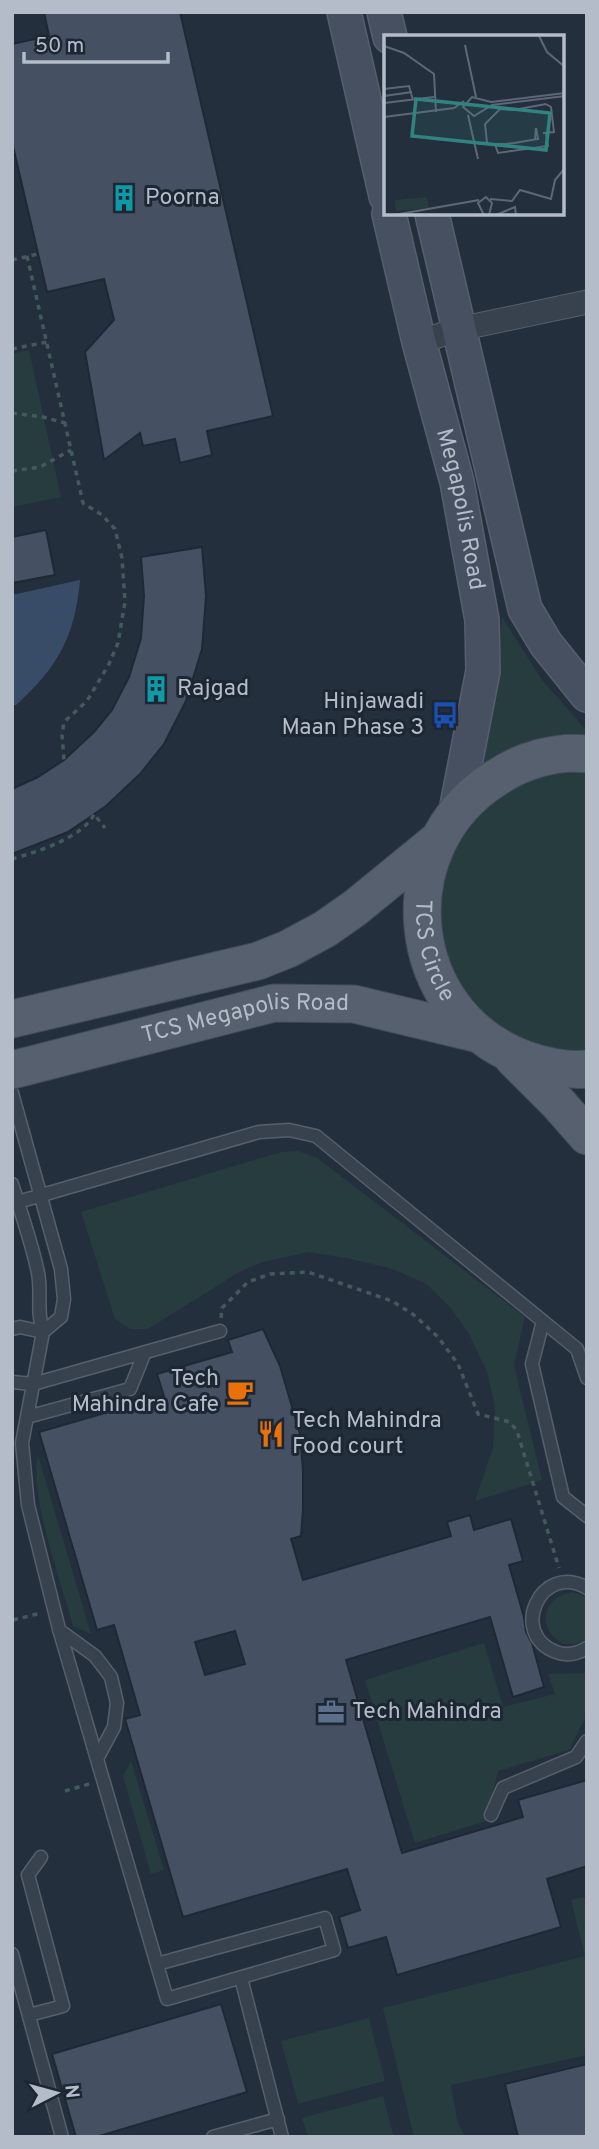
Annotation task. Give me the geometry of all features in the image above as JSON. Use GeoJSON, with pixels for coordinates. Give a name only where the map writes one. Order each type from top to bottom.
{"type":"FeatureCollection","features":[{"type":"Feature","properties":{"kind":"main road","name":"TCS Circle"},"geometry":{"type":"LineString","coordinates":[[587,754],[545,757],[511,768],[481,786],[447,826],[425,874],[421,909],[424,945],[436,979],[454,1009],[494,1044],[542,1066],[587,1069]]}},
{"type":"Feature","properties":{"kind":"main road","name":"TCS Megapolis Road"},"geometry":{"type":"LineString","coordinates":[[12,1019],[258,961],[288,949],[326,929],[355,908],[447,826]]}},
{"type":"Feature","properties":{"kind":"main road","name":"TCS Megapolis Road"},"geometry":{"type":"LineString","coordinates":[[12,1070],[274,1003],[354,1004],[494,1044]]}},
{"type":"Feature","properties":{"kind":"main road"},"geometry":{"type":"LineString","coordinates":[[494,1044],[558,1103],[587,1136]]}},
{"type":"Feature","properties":{"kind":"street"},"geometry":{"type":"LineString","coordinates":[[344,12],[384,187]]}},
{"type":"Feature","properties":{"kind":"street"},"geometry":{"type":"LineString","coordinates":[[384,12],[390,35]]}},
{"type":"Feature","properties":{"kind":"street","name":"Megapolis Road"},"geometry":{"type":"LineString","coordinates":[[390,215],[419,342],[457,482],[482,620],[483,671],[447,826]]}},
{"type":"Feature","properties":{"kind":"street","name":"Megapolis Road"},"geometry":{"type":"LineString","coordinates":[[432,215],[525,609],[546,644],[587,695]]}},
{"type":"Feature","properties":{"kind":"street"},"geometry":{"type":"LineString","coordinates":[[419,342],[459,329],[587,302]]}},
{"type":"Feature","properties":{"kind":"lane"},"geometry":{"type":"LineString","coordinates":[[12,1093],[61,1269],[64,1299],[61,1317],[43,1332]]}},
{"type":"Feature","properties":{"kind":"lane"},"geometry":{"type":"LineString","coordinates":[[18,1202],[259,1132],[289,1130],[316,1136],[577,1349],[587,1378]]}},
{"type":"Feature","properties":{"kind":"lane"},"geometry":{"type":"LineString","coordinates":[[12,1184],[38,1274],[38,1315],[43,1332],[22,1443],[27,1505],[59,1629],[167,1999],[334,1950],[325,1918],[157,1964]]}},
{"type":"Feature","properties":{"kind":"lane"},"geometry":{"type":"LineString","coordinates":[[543,1321],[532,1364],[563,1497],[587,1516]]}},
{"type":"Feature","properties":{"kind":"lane"},"geometry":{"type":"LineString","coordinates":[[15,1326],[43,1332]]}},
{"type":"Feature","properties":{"kind":"lane"},"geometry":{"type":"LineString","coordinates":[[12,1382],[33,1384],[220,1331]]}},
{"type":"Feature","properties":{"kind":"lane"},"geometry":{"type":"LineString","coordinates":[[27,1417],[130,1389],[145,1352]]}},
{"type":"Feature","properties":{"kind":"lane"},"geometry":{"type":"LineString","coordinates":[[587,1588],[574,1582],[563,1582],[545,1590],[538,1598],[532,1617],[533,1628],[538,1637],[553,1651],[572,1654],[587,1648]]}},
{"type":"Feature","properties":{"kind":"lane"},"geometry":{"type":"LineString","coordinates":[[59,1629],[95,1656],[110,1677],[117,1703],[114,1727],[98,1757]]}},
{"type":"Feature","properties":{"kind":"lane"},"geometry":{"type":"LineString","coordinates":[[491,1815],[503,1788],[576,1757],[587,1741]]}},
{"type":"Feature","properties":{"kind":"lane"},"geometry":{"type":"LineString","coordinates":[[29,2015],[63,2006],[28,1875],[41,1857]]}},
{"type":"Feature","properties":{"kind":"lane"},"geometry":{"type":"LineString","coordinates":[[12,1954],[62,2137]]}},
{"type":"Feature","properties":{"kind":"lane"},"geometry":{"type":"LineString","coordinates":[[241,1978],[282,2137]]}},
{"type":"Feature","properties":{"kind":"lane"},"geometry":{"type":"LineString","coordinates":[[213,2137],[278,2119]]}},
{"type":"Feature","properties":{"kind":"path"},"geometry":{"type":"LineString","coordinates":[[12,260],[38,254]]}},
{"type":"Feature","properties":{"kind":"path"},"geometry":{"type":"LineString","coordinates":[[27,256],[83,503],[102,514],[115,529],[122,558],[125,602],[118,643],[87,701],[64,722],[64,760]]}},
{"type":"Feature","properties":{"kind":"path"},"geometry":{"type":"LineString","coordinates":[[12,349],[47,342]]}},
{"type":"Feature","properties":{"kind":"path"},"geometry":{"type":"LineString","coordinates":[[12,413],[43,416],[65,423]]}},
{"type":"Feature","properties":{"kind":"path"},"geometry":{"type":"LineString","coordinates":[[12,471],[40,467],[71,450]]}},
{"type":"Feature","properties":{"kind":"path"},"geometry":{"type":"LineString","coordinates":[[12,859],[52,845],[73,834],[90,823],[94,814],[105,828]]}},
{"type":"Feature","properties":{"kind":"path"},"geometry":{"type":"LineString","coordinates":[[220,1331],[222,1308],[232,1296],[248,1282],[270,1274],[307,1272],[391,1301],[414,1315],[438,1336],[457,1364],[478,1414],[510,1422],[517,1431],[563,1582]]}},
{"type":"Feature","properties":{"kind":"path"},"geometry":{"type":"LineString","coordinates":[[13,1620],[54,1609]]}},
{"type":"Feature","properties":{"kind":"path"},"geometry":{"type":"LineString","coordinates":[[65,1791],[104,1780]]}},
{"type":"Feature","properties":{"kind":"green space"},"geometry":{"type":"Polygon","coordinates":[[[29,350],[61,497],[12,507],[12,354],[29,350]]]}},
{"type":"Feature","properties":{"kind":"green space"},"geometry":{"type":"Polygon","coordinates":[[[502,617],[542,680],[587,731],[587,741],[480,767],[496,691],[502,617]]]}},
{"type":"Feature","properties":{"kind":"green space"},"geometry":{"type":"Polygon","coordinates":[[[587,770],[587,1053],[546,1050],[489,1022],[467,999],[440,942],[441,878],[468,821],[518,782],[548,772],[587,770]]]}},
{"type":"Feature","properties":{"kind":"green space"},"geometry":{"type":"Polygon","coordinates":[[[297,1151],[316,1157],[525,1317],[514,1365],[542,1480],[475,1501],[493,1448],[495,1407],[487,1372],[469,1334],[450,1307],[425,1283],[389,1268],[308,1252],[263,1262],[241,1271],[148,1329],[130,1329],[115,1319],[81,1212],[281,1152],[297,1151]]]}},
{"type":"Feature","properties":{"kind":"green space"},"geometry":{"type":"Polygon","coordinates":[[[38,1455],[91,1634],[73,1626],[54,1564],[38,1492],[38,1455]]]}},
{"type":"Feature","properties":{"kind":"green space"},"geometry":{"type":"Polygon","coordinates":[[[573,1592],[587,1597],[587,1640],[573,1644],[561,1642],[553,1636],[547,1626],[546,1616],[550,1605],[558,1597],[573,1592]]]}},
{"type":"Feature","properties":{"kind":"green space"},"geometry":{"type":"Polygon","coordinates":[[[484,1643],[503,1707],[555,1694],[548,1674],[587,1673],[587,1715],[569,1750],[498,1771],[486,1821],[415,1843],[365,1680],[484,1643]]]}},
{"type":"Feature","properties":{"kind":"green space"},"geometry":{"type":"Polygon","coordinates":[[[131,1761],[164,1870],[151,1874],[123,1776],[131,1761]]]}},
{"type":"Feature","properties":{"kind":"green space"},"geometry":{"type":"Polygon","coordinates":[[[587,1897],[587,2055],[451,2085],[457,2120],[465,2137],[414,2137],[383,2008],[585,1956],[571,1900],[587,1897]]]}},
{"type":"Feature","properties":{"kind":"green space"},"geometry":{"type":"Polygon","coordinates":[[[369,2018],[385,2081],[298,2104],[281,2041],[369,2018]]]}},
{"type":"Feature","properties":{"kind":"green space"},"geometry":{"type":"Polygon","coordinates":[[[383,2096],[394,2137],[308,2137],[302,2118],[383,2096]]]}},
{"type":"Feature","properties":{"kind":"water"},"geometry":{"type":"Polygon","coordinates":[[[80,580],[74,618],[62,649],[31,691],[16,705],[12,705],[12,595],[80,580]]]}},
{"type":"Feature","properties":{"kind":"building","name":"Poorna"},"geometry":{"type":"Polygon","coordinates":[[[44,12],[180,12],[273,416],[207,431],[212,455],[180,463],[175,439],[143,446],[140,433],[104,460],[85,352],[114,320],[104,279],[47,292],[12,142],[12,44],[49,36],[44,12]]]}},
{"type":"Feature","properties":{"kind":"building"},"geometry":{"type":"Polygon","coordinates":[[[46,530],[55,575],[12,583],[12,537],[46,530]]]}},
{"type":"Feature","properties":{"kind":"building","name":"Rajgad"},"geometry":{"type":"Polygon","coordinates":[[[202,547],[206,596],[202,649],[186,701],[164,744],[140,774],[106,806],[68,832],[12,854],[12,789],[38,777],[64,760],[94,732],[112,710],[129,677],[141,638],[144,596],[141,557],[202,547]]]}},
{"type":"Feature","properties":{"kind":"building"},"geometry":{"type":"Polygon","coordinates":[[[263,1329],[280,1366],[300,1434],[303,1470],[301,1536],[291,1539],[303,1580],[451,1536],[447,1522],[470,1515],[474,1530],[511,1519],[523,1561],[509,1565],[526,1632],[532,1643],[544,1687],[513,1697],[490,1617],[346,1660],[402,1853],[523,1817],[518,1800],[587,1780],[587,1866],[547,1879],[561,1927],[397,1975],[386,1937],[348,1948],[339,1917],[360,1910],[347,1869],[183,1917],[125,1719],[140,1715],[114,1625],[97,1630],[39,1432],[164,1396],[157,1374],[232,1352],[228,1340],[263,1329]],[[235,1631],[195,1642],[205,1675],[245,1664],[235,1631]]]}},
{"type":"Feature","properties":{"kind":"building"},"geometry":{"type":"Polygon","coordinates":[[[221,2004],[247,2092],[96,2137],[76,2137],[52,2054],[221,2004]]]}},
{"type":"Feature","properties":{"kind":"building"},"geometry":{"type":"Polygon","coordinates":[[[587,2064],[587,2137],[518,2137],[505,2084],[587,2064]]]}},
{"type":"Feature","properties":{"kind":"place","name":"Poorna"},"geometry":{"type":"Point","coordinates":[124,198]}},
{"type":"Feature","properties":{"kind":"place","name":"Rajgad"},"geometry":{"type":"Point","coordinates":[156,689]}},
{"type":"Feature","properties":{"kind":"place","name":"Hinjawadi Maan Phase 3"},"geometry":{"type":"Point","coordinates":[445,715]}},
{"type":"Feature","properties":{"kind":"place","name":"Tech Mahindra Cafe"},"geometry":{"type":"Point","coordinates":[240,1392]}},
{"type":"Feature","properties":{"kind":"place","name":"Tech Mahindra Food court"},"geometry":{"type":"Point","coordinates":[271,1434]}},
{"type":"Feature","properties":{"kind":"place","name":"Tech Mahindra"},"geometry":{"type":"Point","coordinates":[331,1712]}}]}
